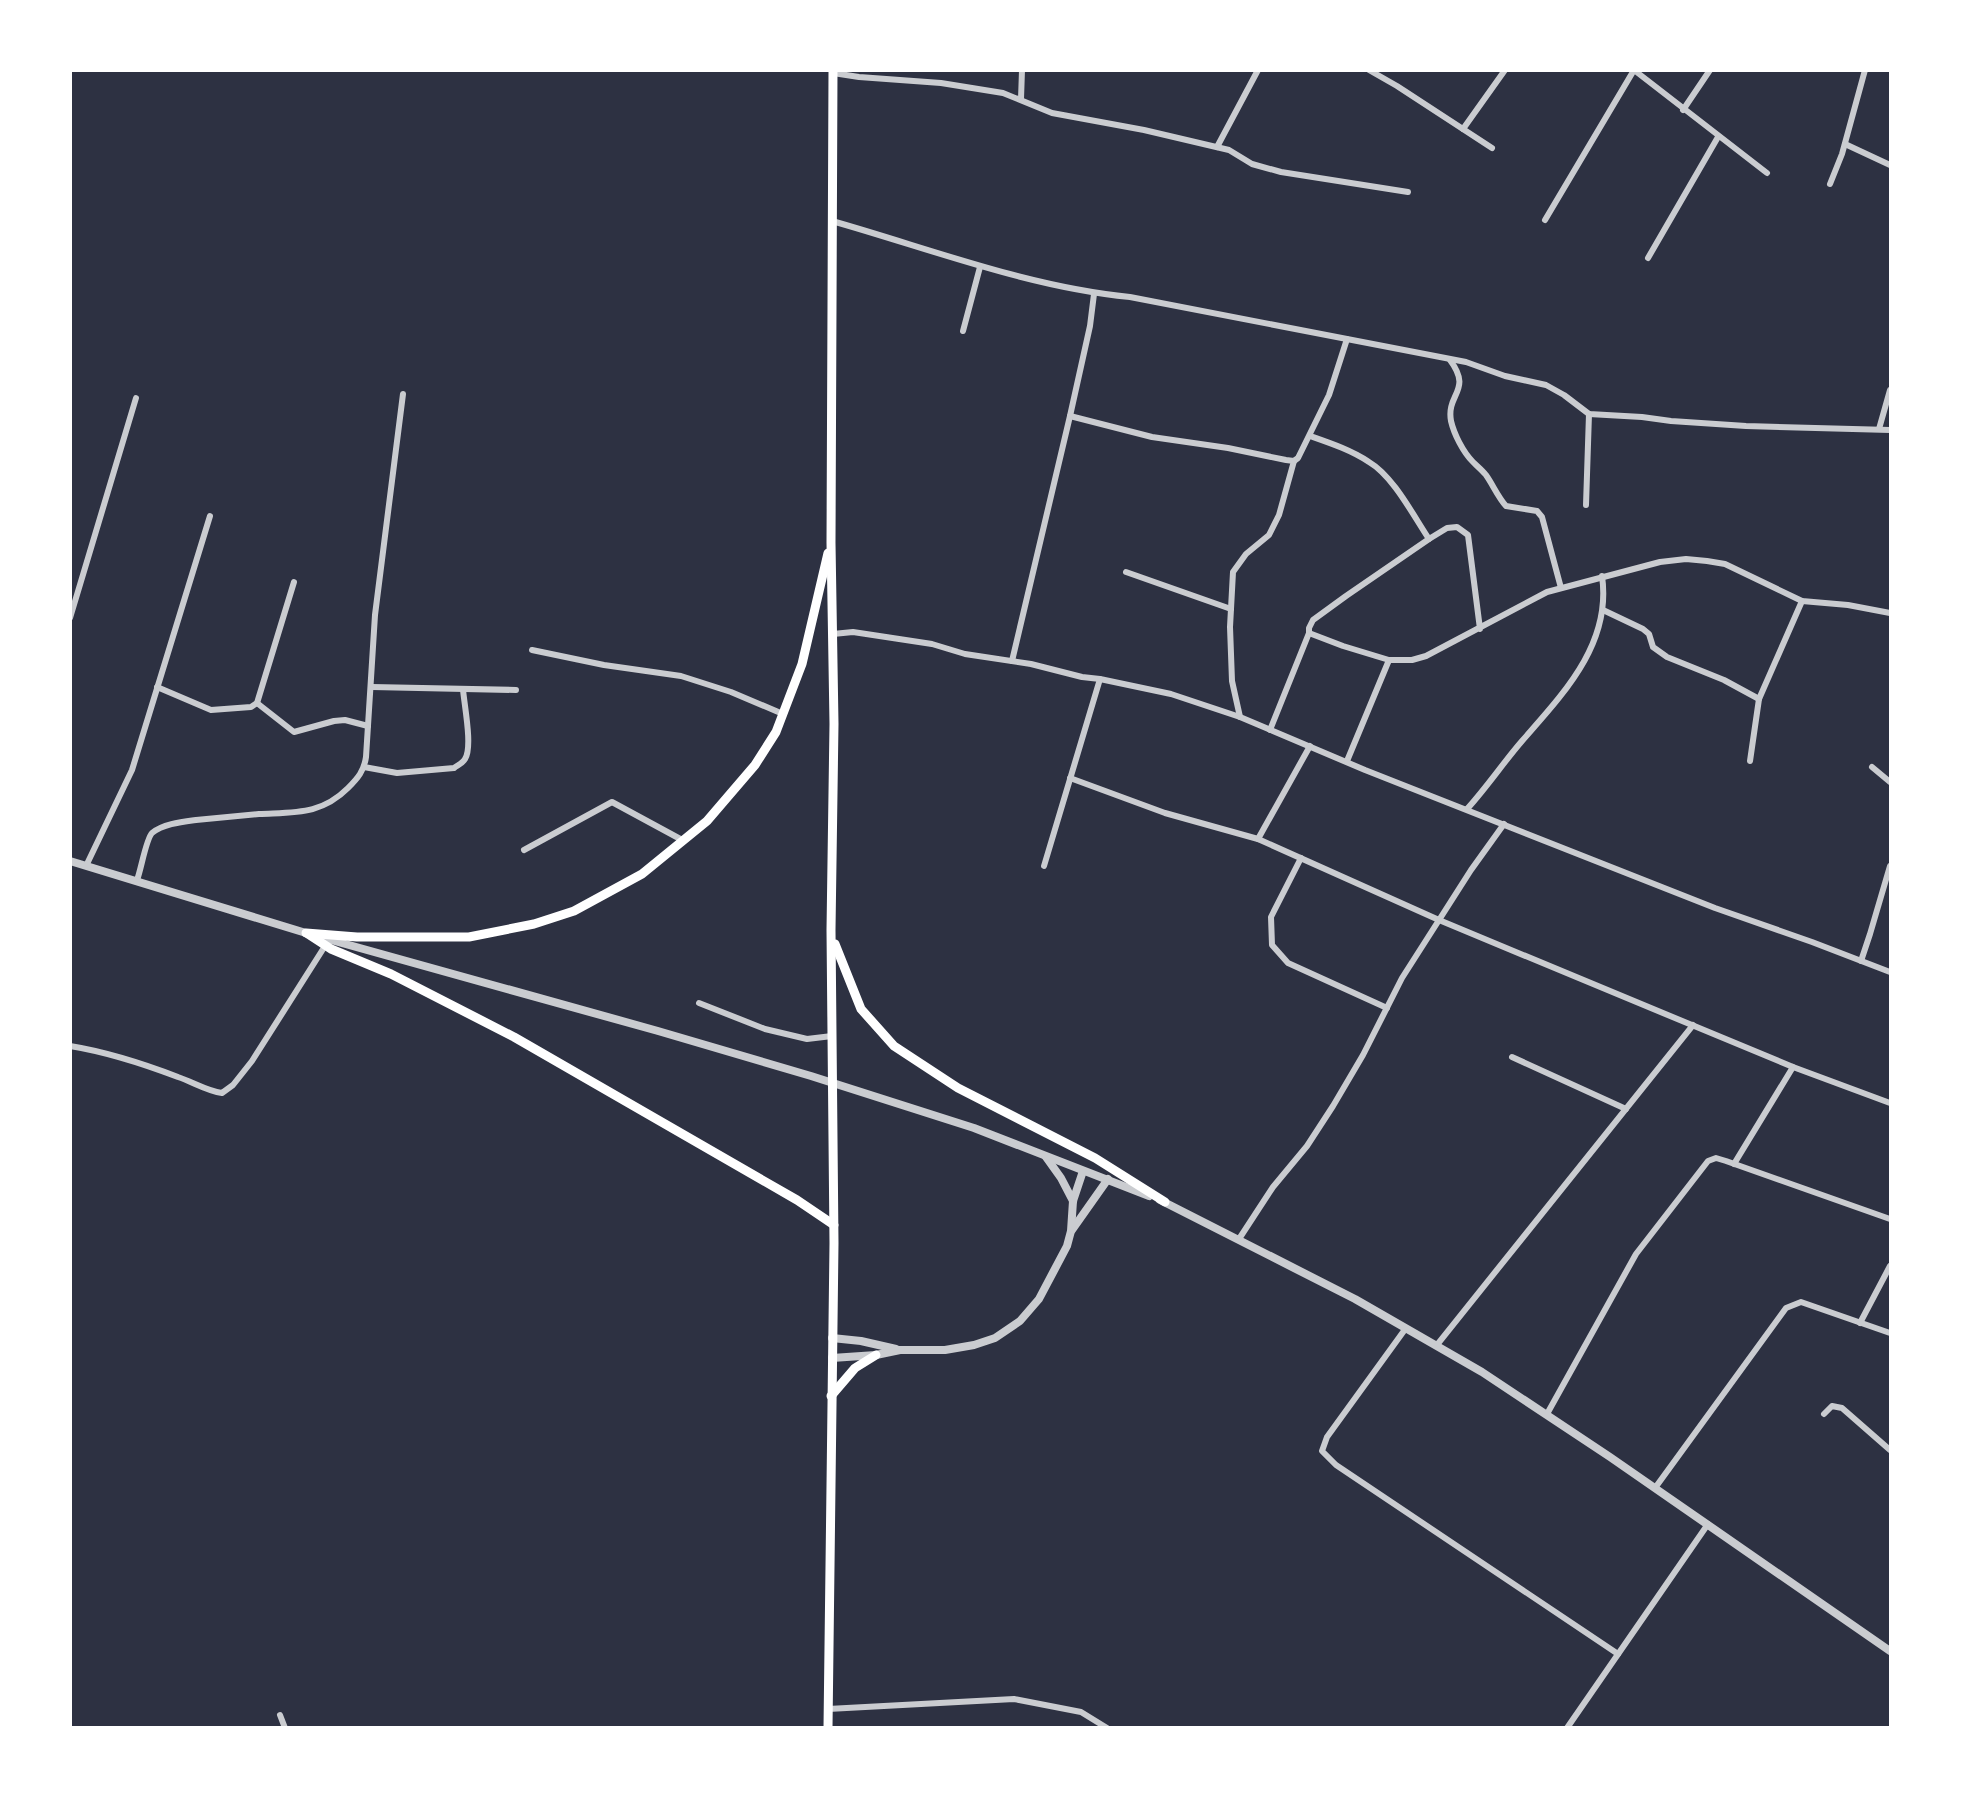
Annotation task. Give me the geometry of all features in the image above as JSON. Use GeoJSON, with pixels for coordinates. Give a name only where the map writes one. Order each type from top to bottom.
{"type":"FeatureCollection","features":[{"type":"Feature","properties":{"kind":"main road"},"geometry":{"type":"LineString","coordinates":[[828,1728],[834,1225],[831,930],[833,72]]}},
{"type":"Feature","properties":{"kind":"main road"},"geometry":{"type":"LineString","coordinates":[[306,933],[357,937],[469,937],[534,924],[574,911],[642,874],[707,820],[755,765],[776,732],[802,664],[831,543]]}},
{"type":"Feature","properties":{"kind":"main road"},"geometry":{"type":"LineString","coordinates":[[831,930],[838,955],[861,1009],[894,1046],[958,1088],[1095,1158],[1166,1203]]}},
{"type":"Feature","properties":{"kind":"main road"},"geometry":{"type":"LineString","coordinates":[[306,933],[325,945],[391,974],[514,1037],[797,1200],[834,1225]]}},
{"type":"Feature","properties":{"kind":"main road"},"geometry":{"type":"LineString","coordinates":[[831,1396],[855,1368],[876,1355]]}},
{"type":"Feature","properties":{"kind":"street"},"geometry":{"type":"LineString","coordinates":[[1021,99],[1022,70]]}},
{"type":"Feature","properties":{"kind":"street"},"geometry":{"type":"LineString","coordinates":[[1216,147],[1258,70]]}},
{"type":"Feature","properties":{"kind":"street"},"geometry":{"type":"LineString","coordinates":[[1463,129],[1505,70]]}},
{"type":"Feature","properties":{"kind":"street"},"geometry":{"type":"LineString","coordinates":[[1545,220],[1634,70],[1767,173]]}},
{"type":"Feature","properties":{"kind":"street"},"geometry":{"type":"LineString","coordinates":[[1683,110],[1710,70]]}},
{"type":"Feature","properties":{"kind":"street"},"geometry":{"type":"LineString","coordinates":[[1830,184],[1845,144],[1865,70]]}},
{"type":"Feature","properties":{"kind":"street"},"geometry":{"type":"LineString","coordinates":[[1369,71],[1492,148]]}},
{"type":"Feature","properties":{"kind":"street"},"geometry":{"type":"LineString","coordinates":[[833,72],[859,77],[941,83],[988,90],[1021,99],[1052,113],[1143,130],[1229,150],[1252,164],[1281,172],[1408,192]]}},
{"type":"Feature","properties":{"kind":"street"},"geometry":{"type":"LineString","coordinates":[[1648,258],[1718,137]]}},
{"type":"Feature","properties":{"kind":"street"},"geometry":{"type":"LineString","coordinates":[[1845,144],[1890,165]]}},
{"type":"Feature","properties":{"kind":"street"},"geometry":{"type":"LineString","coordinates":[[832,221],[980,267],[1094,294],[1130,297],[1450,359],[1546,385],[1589,414],[1746,426],[1890,430]]}},
{"type":"Feature","properties":{"kind":"street"},"geometry":{"type":"LineString","coordinates":[[963,331],[980,267]]}},
{"type":"Feature","properties":{"kind":"street"},"geometry":{"type":"LineString","coordinates":[[1012,661],[1070,416],[1090,326],[1094,294]]}},
{"type":"Feature","properties":{"kind":"street"},"geometry":{"type":"LineString","coordinates":[[1240,717],[1232,681],[1233,572],[1246,554],[1269,535],[1279,515],[1294,460],[1298,458],[1310,436],[1329,395],[1347,339]]}},
{"type":"Feature","properties":{"kind":"street"},"geometry":{"type":"LineString","coordinates":[[1450,359],[1459,372],[1460,386],[1453,402],[1451,419],[1458,439],[1470,460],[1484,472],[1506,506],[1537,511],[1542,517],[1561,588]]}},
{"type":"Feature","properties":{"kind":"street"},"geometry":{"type":"LineString","coordinates":[[1879,429],[1890,390]]}},
{"type":"Feature","properties":{"kind":"street"},"geometry":{"type":"LineString","coordinates":[[137,880],[147,841],[161,827],[184,821],[294,814],[338,798],[359,777],[364,767],[377,604],[403,394]]}},
{"type":"Feature","properties":{"kind":"street"},"geometry":{"type":"LineString","coordinates":[[70,618],[135,398]]}},
{"type":"Feature","properties":{"kind":"street"},"geometry":{"type":"LineString","coordinates":[[1586,505],[1589,414]]}},
{"type":"Feature","properties":{"kind":"street"},"geometry":{"type":"LineString","coordinates":[[1070,416],[1176,442],[1228,448],[1294,460]]}},
{"type":"Feature","properties":{"kind":"street"},"geometry":{"type":"LineString","coordinates":[[1310,436],[1345,449],[1371,463],[1389,480],[1429,538]]}},
{"type":"Feature","properties":{"kind":"street"},"geometry":{"type":"LineString","coordinates":[[86,866],[132,770],[210,516]]}},
{"type":"Feature","properties":{"kind":"street"},"geometry":{"type":"LineString","coordinates":[[1270,730],[1313,620],[1429,538],[1447,528],[1457,526],[1468,535],[1480,628]]}},
{"type":"Feature","properties":{"kind":"street"},"geometry":{"type":"LineString","coordinates":[[1309,633],[1389,660],[1412,660],[1426,656],[1526,602],[1561,588],[1660,562],[1686,559],[1725,564],[1802,601],[1848,605],[1890,613]]}},
{"type":"Feature","properties":{"kind":"street"},"geometry":{"type":"LineString","coordinates":[[1125,572],[1231,609]]}},
{"type":"Feature","properties":{"kind":"street"},"geometry":{"type":"LineString","coordinates":[[1467,809],[1581,669],[1600,626],[1603,610],[1602,576]]}},
{"type":"Feature","properties":{"kind":"street"},"geometry":{"type":"LineString","coordinates":[[157,687],[211,710],[251,707],[257,703],[261,698],[294,582]]}},
{"type":"Feature","properties":{"kind":"street"},"geometry":{"type":"LineString","coordinates":[[1750,761],[1759,699],[1802,601]]}},
{"type":"Feature","properties":{"kind":"street"},"geometry":{"type":"LineString","coordinates":[[1603,610],[1643,629],[1649,634],[1653,647],[1667,657],[1724,680],[1759,699]]}},
{"type":"Feature","properties":{"kind":"street"},"geometry":{"type":"LineString","coordinates":[[833,634],[852,632],[878,635],[1171,694],[1240,717],[1715,908],[1890,972]]}},
{"type":"Feature","properties":{"kind":"street"},"geometry":{"type":"LineString","coordinates":[[532,650],[604,665],[681,676],[731,692],[783,714]]}},
{"type":"Feature","properties":{"kind":"street"},"geometry":{"type":"LineString","coordinates":[[1347,761],[1389,660]]}},
{"type":"Feature","properties":{"kind":"street"},"geometry":{"type":"LineString","coordinates":[[1044,866],[1100,679]]}},
{"type":"Feature","properties":{"kind":"street"},"geometry":{"type":"LineString","coordinates":[[372,687],[516,690]]}},
{"type":"Feature","properties":{"kind":"street"},"geometry":{"type":"LineString","coordinates":[[364,767],[397,773],[454,768],[462,763],[467,758],[469,746],[463,688]]}},
{"type":"Feature","properties":{"kind":"street"},"geometry":{"type":"LineString","coordinates":[[257,703],[294,732],[345,720],[368,726]]}},
{"type":"Feature","properties":{"kind":"street"},"geometry":{"type":"LineString","coordinates":[[1258,839],[1310,746]]}},
{"type":"Feature","properties":{"kind":"street"},"geometry":{"type":"LineString","coordinates":[[1872,767],[1890,782]]}},
{"type":"Feature","properties":{"kind":"street"},"geometry":{"type":"LineString","coordinates":[[1070,778],[1165,813],[1258,839],[1439,920],[1793,1067],[1890,1103]]}},
{"type":"Feature","properties":{"kind":"street"},"geometry":{"type":"LineString","coordinates":[[524,850],[612,802],[684,841]]}},
{"type":"Feature","properties":{"kind":"street"},"geometry":{"type":"LineString","coordinates":[[1239,1239],[1274,1187],[1307,1146],[1333,1106],[1402,978],[1504,824]]}},
{"type":"Feature","properties":{"kind":"street"},"geometry":{"type":"LineString","coordinates":[[1301,858],[1271,917],[1272,945],[1288,963],[1387,1008]]}},
{"type":"Feature","properties":{"kind":"street"},"geometry":{"type":"LineString","coordinates":[[70,861],[306,933],[658,1031],[850,1088],[974,1128],[1166,1203],[1355,1299],[1482,1372],[1708,1524],[1890,1651]]}},
{"type":"Feature","properties":{"kind":"street"},"geometry":{"type":"LineString","coordinates":[[1861,961],[1890,866]]}},
{"type":"Feature","properties":{"kind":"street"},"geometry":{"type":"LineString","coordinates":[[70,1046],[141,1064],[222,1093],[233,1084],[252,1061],[325,945]]}},
{"type":"Feature","properties":{"kind":"street"},"geometry":{"type":"LineString","coordinates":[[699,1003],[765,1029],[807,1039],[832,1036]]}},
{"type":"Feature","properties":{"kind":"street"},"geometry":{"type":"LineString","coordinates":[[1436,1346],[1693,1025]]}},
{"type":"Feature","properties":{"kind":"street"},"geometry":{"type":"LineString","coordinates":[[1512,1057],[1626,1109]]}},
{"type":"Feature","properties":{"kind":"street"},"geometry":{"type":"LineString","coordinates":[[1734,1164],[1793,1067]]}},
{"type":"Feature","properties":{"kind":"street"},"geometry":{"type":"LineString","coordinates":[[1045,1156],[1061,1178],[1073,1201]]}},
{"type":"Feature","properties":{"kind":"street"},"geometry":{"type":"LineString","coordinates":[[1546,1414],[1636,1254],[1708,1161],[1716,1158],[1890,1219]]}},
{"type":"Feature","properties":{"kind":"street"},"geometry":{"type":"LineString","coordinates":[[832,1358],[876,1355],[900,1350],[945,1350],[974,1345],[995,1338],[1020,1321],[1039,1299],[1067,1246],[1071,1231],[1073,1201],[1083,1171]]}},
{"type":"Feature","properties":{"kind":"street"},"geometry":{"type":"LineString","coordinates":[[1071,1231],[1108,1179]]}},
{"type":"Feature","properties":{"kind":"street"},"geometry":{"type":"LineString","coordinates":[[1860,1323],[1890,1266]]}},
{"type":"Feature","properties":{"kind":"street"},"geometry":{"type":"LineString","coordinates":[[1655,1488],[1786,1308],[1801,1302],[1890,1333]]}},
{"type":"Feature","properties":{"kind":"street"},"geometry":{"type":"LineString","coordinates":[[1406,1328],[1327,1437],[1322,1451],[1336,1465],[1618,1654]]}},
{"type":"Feature","properties":{"kind":"street"},"geometry":{"type":"LineString","coordinates":[[832,1338],[871,1342],[900,1350]]}},
{"type":"Feature","properties":{"kind":"street"},"geometry":{"type":"LineString","coordinates":[[1824,1414],[1832,1406],[1842,1408],[1890,1450]]}},
{"type":"Feature","properties":{"kind":"street"},"geometry":{"type":"LineString","coordinates":[[1567,1728],[1708,1524]]}},
{"type":"Feature","properties":{"kind":"street"},"geometry":{"type":"LineString","coordinates":[[828,1709],[1014,1699],[1081,1712],[1107,1728]]}},
{"type":"Feature","properties":{"kind":"street"},"geometry":{"type":"LineString","coordinates":[[280,1715],[285,1728]]}}]}
